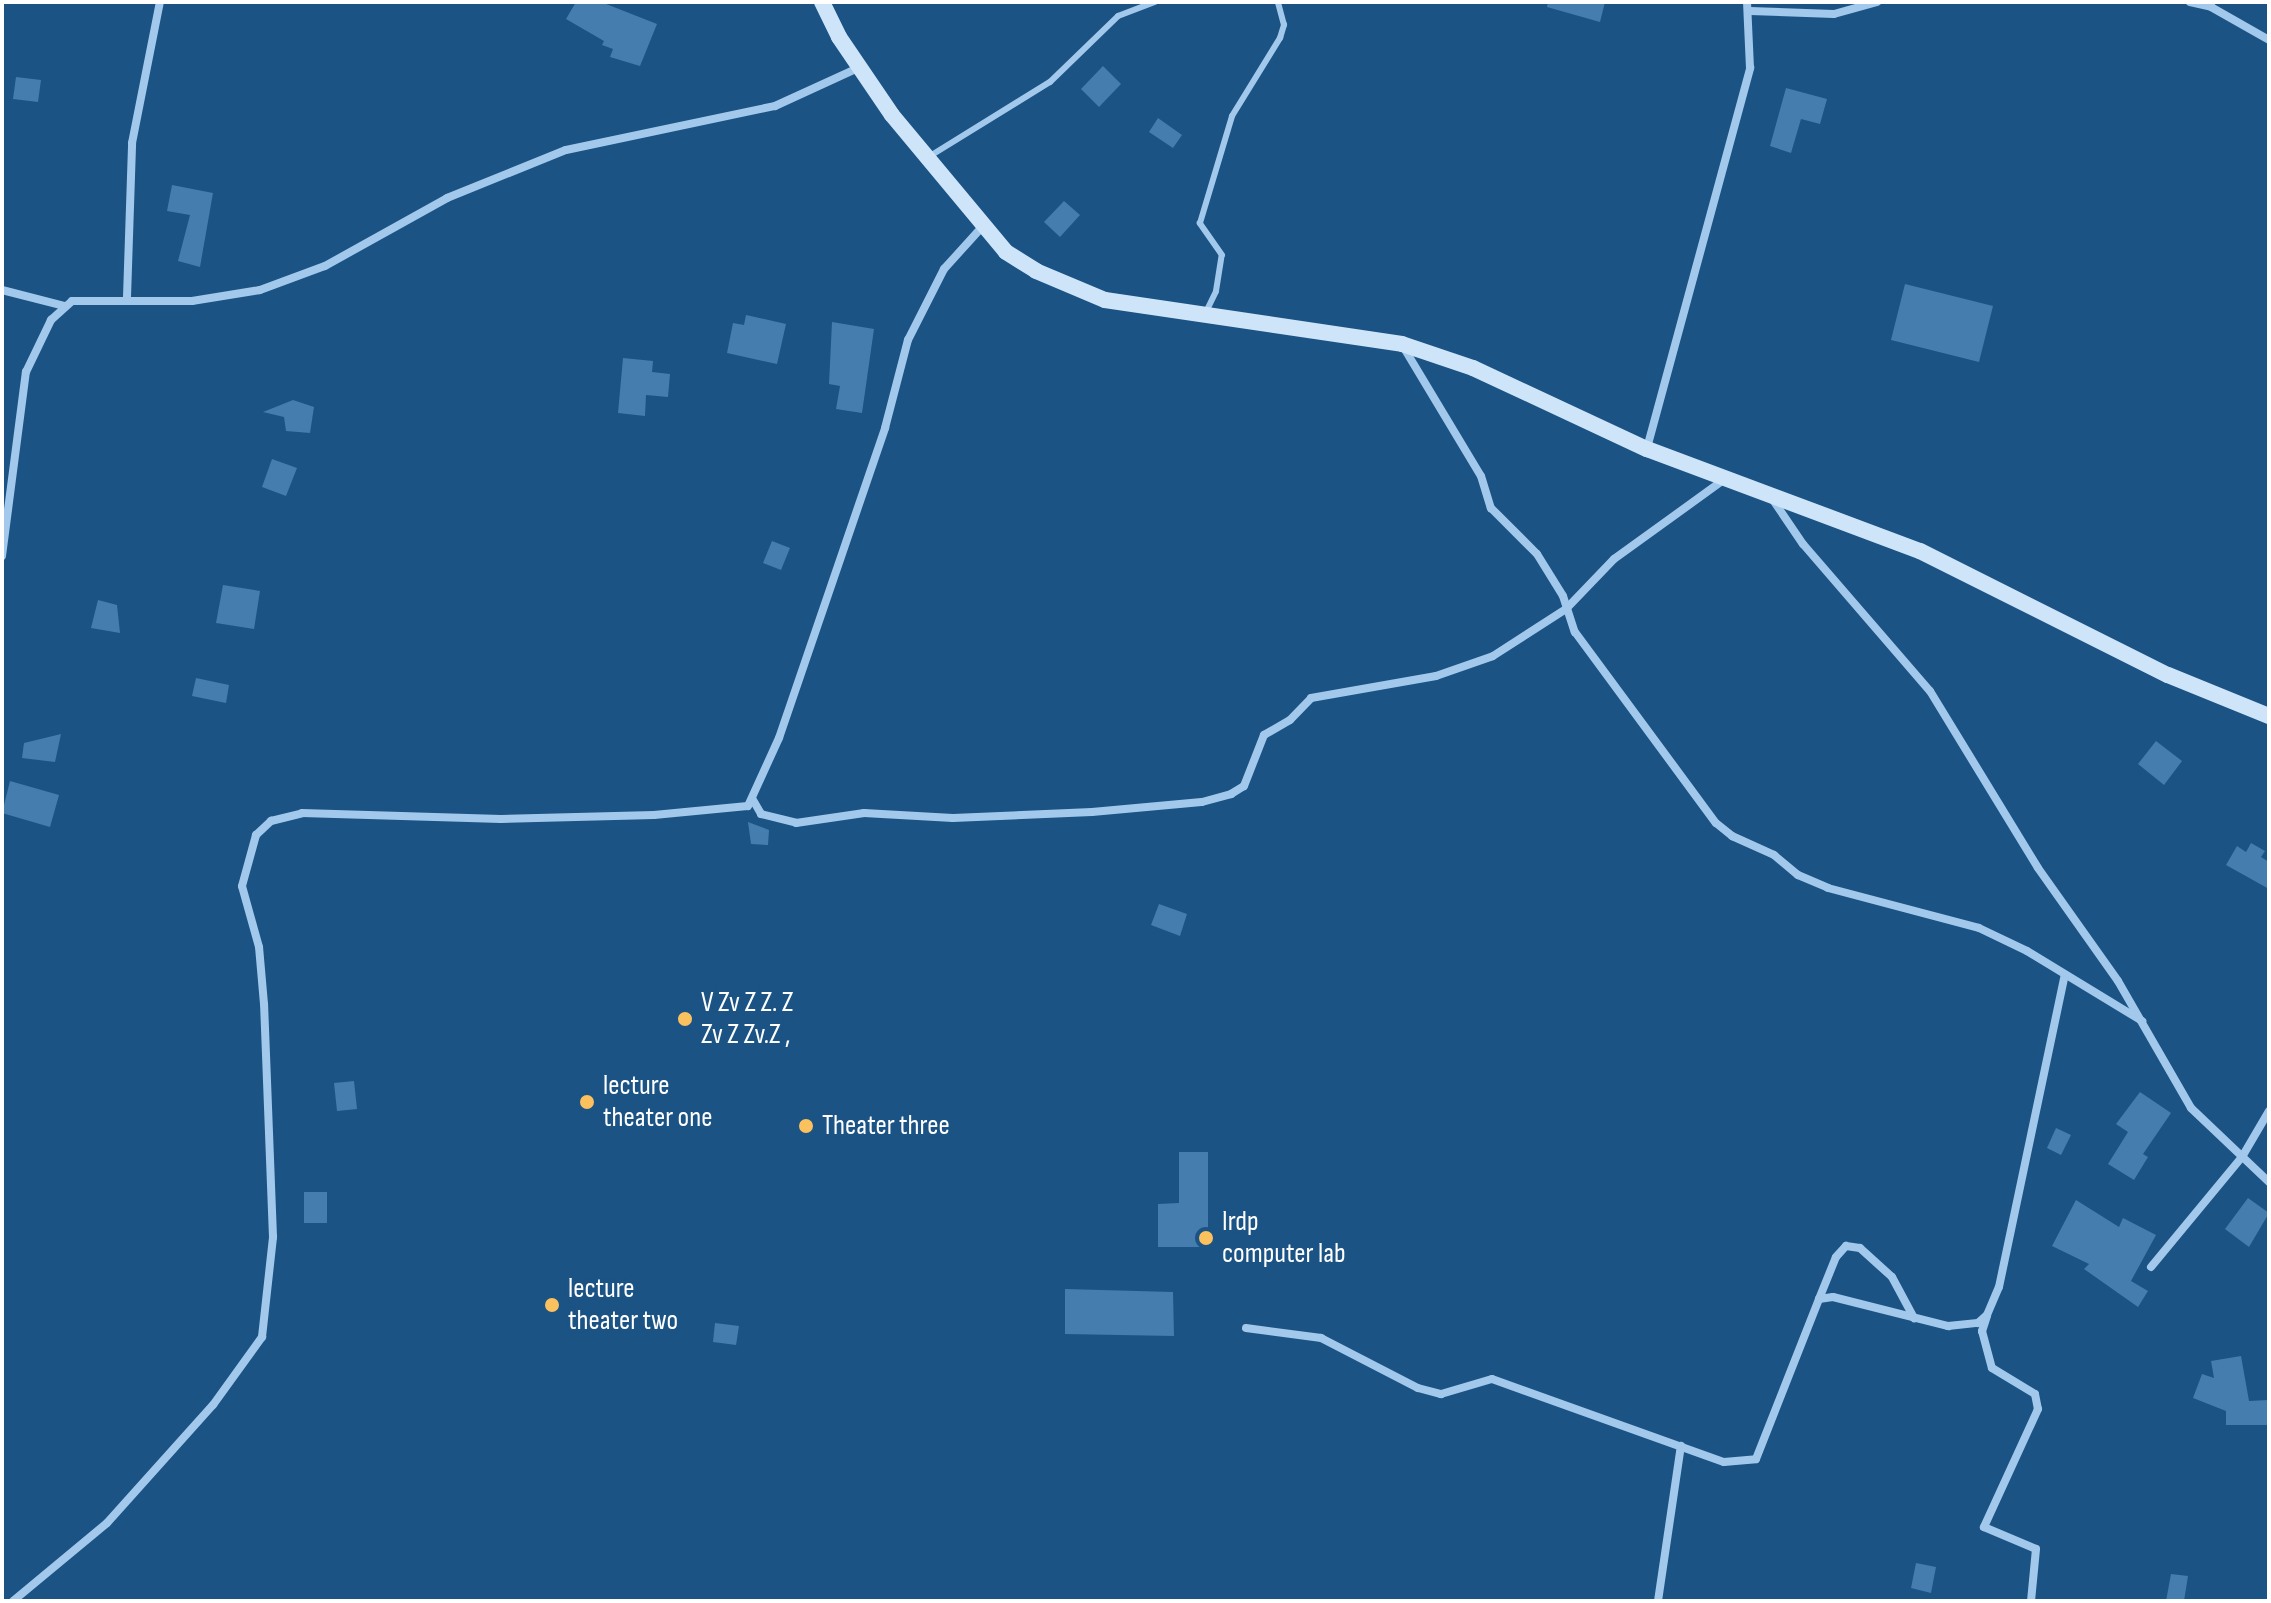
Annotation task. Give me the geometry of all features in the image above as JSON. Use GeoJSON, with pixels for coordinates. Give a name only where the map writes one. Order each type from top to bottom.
{"type":"FeatureCollection","features":[{"type":"Feature","properties":{"kind":"street"},"geometry":{"type":"LineString","coordinates":[[127,297],[132,143],[160,2]]}},
{"type":"Feature","properties":{"kind":"street"},"geometry":{"type":"LineString","coordinates":[[822,2],[861,66],[926,157],[1006,252],[1036,271],[1105,300],[1402,344],[1473,368],[1647,449],[1920,551],[2168,675],[2269,716]]}},
{"type":"Feature","properties":{"kind":"street"},"geometry":{"type":"LineString","coordinates":[[1647,449],[1750,68],[1749,7],[1834,14],[1877,2]]}},
{"type":"Feature","properties":{"kind":"street"},"geometry":{"type":"LineString","coordinates":[[2190,2],[2211,7],[2269,40]]}},
{"type":"Feature","properties":{"kind":"street"},"geometry":{"type":"LineString","coordinates":[[2,556],[22,384],[40,338],[65,306],[83,297],[192,301],[260,290],[325,266],[447,198],[566,150],[775,106],[861,66]]}},
{"type":"Feature","properties":{"kind":"street"},"geometry":{"type":"LineString","coordinates":[[13,1601],[107,1523],[213,1405],[262,1337],[273,1237],[264,1004],[259,947],[242,886],[256,835],[271,821],[302,813],[501,819],[654,815],[740,810],[753,800],[885,428],[908,340],[944,269],[983,226]]}},
{"type":"Feature","properties":{"kind":"street"},"geometry":{"type":"LineString","coordinates":[[2,290],[65,306]]}},
{"type":"Feature","properties":{"kind":"street"},"geometry":{"type":"LineString","coordinates":[[1402,344],[1481,476],[1491,508],[1537,554],[1575,632],[1716,823],[1732,836],[1774,855],[1798,875],[1979,928],[2142,1021]]}},
{"type":"Feature","properties":{"kind":"street"},"geometry":{"type":"LineString","coordinates":[[753,800],[761,814],[796,823],[864,813],[953,818],[1202,802],[1244,786],[1256,745],[1311,698],[1462,669],[1522,640],[1566,609],[1614,559],[1727,478]]}},
{"type":"Feature","properties":{"kind":"street"},"geometry":{"type":"LineString","coordinates":[[1769,495],[1803,544],[1930,691],[2038,868],[2142,1021],[2191,1108],[2269,1182]]}},
{"type":"Feature","properties":{"kind":"street"},"geometry":{"type":"LineString","coordinates":[[2031,1601],[2036,1549],[1984,1527],[2038,1409],[2035,1394],[1992,1368],[1982,1331],[1999,1287],[2065,975]]}},
{"type":"Feature","properties":{"kind":"street"},"geometry":{"type":"LineString","coordinates":[[2151,1267],[2242,1157],[2269,1111]]}},
{"type":"Feature","properties":{"kind":"street"},"geometry":{"type":"LineString","coordinates":[[1246,1328],[1321,1338],[1418,1388],[1441,1394],[1480,1381],[1509,1383],[1724,1462],[1756,1459],[1836,1257],[1846,1246],[1860,1248],[1892,1277],[1914,1318]]}},
{"type":"Feature","properties":{"kind":"street"},"geometry":{"type":"LineString","coordinates":[[1819,1299],[1948,1326],[1978,1323],[1987,1315]]}},
{"type":"Feature","properties":{"kind":"street"},"geometry":{"type":"LineString","coordinates":[[1658,1601],[1681,1446]]}},
{"type":"Feature","properties":{"kind":"lane"},"geometry":{"type":"LineString","coordinates":[[926,157],[1050,82],[1118,16],[1155,2]]}},
{"type":"Feature","properties":{"kind":"lane"},"geometry":{"type":"LineString","coordinates":[[1205,314],[1216,291],[1222,255],[1200,223],[1232,116],[1280,38],[1284,25],[1278,2]]}},
{"type":"Feature","properties":{"kind":"building"},"geometry":{"type":"Polygon","coordinates":[[[576,2],[601,2],[657,24],[640,66],[610,57],[613,49],[602,45],[604,41],[566,19],[576,2]]]}},
{"type":"Feature","properties":{"kind":"building"},"geometry":{"type":"Polygon","coordinates":[[[1548,2],[1605,2],[1600,22],[1547,7],[1548,2]]]}},
{"type":"Feature","properties":{"kind":"building"},"geometry":{"type":"Polygon","coordinates":[[[1103,66],[1121,84],[1099,107],[1081,89],[1103,66]]]}},
{"type":"Feature","properties":{"kind":"building"},"geometry":{"type":"Polygon","coordinates":[[[16,77],[41,80],[38,102],[13,99],[16,77]]]}},
{"type":"Feature","properties":{"kind":"building"},"geometry":{"type":"Polygon","coordinates":[[[1786,88],[1827,99],[1820,124],[1801,119],[1791,153],[1770,146],[1786,88]]]}},
{"type":"Feature","properties":{"kind":"building"},"geometry":{"type":"Polygon","coordinates":[[[1158,118],[1182,135],[1173,148],[1149,132],[1158,118]]]}},
{"type":"Feature","properties":{"kind":"building"},"geometry":{"type":"Polygon","coordinates":[[[172,185],[213,193],[200,267],[178,261],[190,215],[167,211],[172,185]]]}},
{"type":"Feature","properties":{"kind":"building"},"geometry":{"type":"Polygon","coordinates":[[[1064,201],[1080,215],[1060,237],[1044,222],[1064,201]]]}},
{"type":"Feature","properties":{"kind":"building"},"geometry":{"type":"Polygon","coordinates":[[[1905,284],[1993,306],[1979,362],[1891,340],[1905,284]]]}},
{"type":"Feature","properties":{"kind":"building"},"geometry":{"type":"Polygon","coordinates":[[[746,315],[786,324],[777,364],[727,353],[733,323],[744,325],[746,315]]]}},
{"type":"Feature","properties":{"kind":"building"},"geometry":{"type":"Polygon","coordinates":[[[832,322],[874,329],[862,413],[836,409],[840,386],[829,384],[832,322]]]}},
{"type":"Feature","properties":{"kind":"building"},"geometry":{"type":"Polygon","coordinates":[[[623,358],[653,361],[652,372],[670,374],[668,397],[646,395],[645,416],[618,413],[623,358]]]}},
{"type":"Feature","properties":{"kind":"building"},"geometry":{"type":"Polygon","coordinates":[[[293,400],[314,407],[310,433],[286,431],[284,417],[263,412],[293,400]]]}},
{"type":"Feature","properties":{"kind":"building"},"geometry":{"type":"Polygon","coordinates":[[[272,459],[297,468],[286,496],[262,487],[272,459]]]}},
{"type":"Feature","properties":{"kind":"building"},"geometry":{"type":"Polygon","coordinates":[[[772,541],[790,548],[781,570],[763,563],[772,541]]]}},
{"type":"Feature","properties":{"kind":"building"},"geometry":{"type":"Polygon","coordinates":[[[223,585],[260,591],[254,629],[216,623],[223,585]]]}},
{"type":"Feature","properties":{"kind":"building"},"geometry":{"type":"Polygon","coordinates":[[[98,600],[117,605],[120,633],[91,628],[98,600]]]}},
{"type":"Feature","properties":{"kind":"building"},"geometry":{"type":"Polygon","coordinates":[[[196,678],[229,685],[226,703],[192,696],[196,678]]]}},
{"type":"Feature","properties":{"kind":"building"},"geometry":{"type":"Polygon","coordinates":[[[61,734],[55,762],[22,758],[24,743],[61,734]]]}},
{"type":"Feature","properties":{"kind":"building"},"geometry":{"type":"Polygon","coordinates":[[[2156,741],[2182,761],[2164,785],[2138,764],[2156,741]]]}},
{"type":"Feature","properties":{"kind":"building"},"geometry":{"type":"Polygon","coordinates":[[[10,781],[59,795],[50,827],[2,813],[10,781]]]}},
{"type":"Feature","properties":{"kind":"building"},"geometry":{"type":"Polygon","coordinates":[[[748,822],[769,830],[768,845],[751,844],[748,822]]]}},
{"type":"Feature","properties":{"kind":"building"},"geometry":{"type":"Polygon","coordinates":[[[2251,843],[2265,851],[2261,857],[2269,862],[2269,889],[2226,865],[2237,846],[2246,852],[2251,843]]]}},
{"type":"Feature","properties":{"kind":"building"},"geometry":{"type":"Polygon","coordinates":[[[1159,904],[1187,914],[1180,936],[1151,925],[1159,904]]]}},
{"type":"Feature","properties":{"kind":"building"},"geometry":{"type":"Polygon","coordinates":[[[354,1081],[357,1109],[337,1111],[334,1083],[354,1081]]]}},
{"type":"Feature","properties":{"kind":"building"},"geometry":{"type":"Polygon","coordinates":[[[2140,1092],[2171,1113],[2143,1154],[2148,1157],[2134,1180],[2108,1164],[2128,1132],[2116,1124],[2140,1092]]]}},
{"type":"Feature","properties":{"kind":"building"},"geometry":{"type":"Polygon","coordinates":[[[2056,1128],[2071,1135],[2061,1155],[2047,1148],[2056,1128]]]}},
{"type":"Feature","properties":{"kind":"building"},"geometry":{"type":"Polygon","coordinates":[[[1179,1152],[1208,1152],[1208,1247],[1158,1247],[1158,1204],[1179,1203],[1179,1152]]]}},
{"type":"Feature","properties":{"kind":"building"},"geometry":{"type":"Polygon","coordinates":[[[304,1192],[327,1192],[327,1223],[304,1223],[304,1192]]]}},
{"type":"Feature","properties":{"kind":"building"},"geometry":{"type":"Polygon","coordinates":[[[2248,1198],[2269,1213],[2249,1247],[2225,1229],[2248,1198]]]}},
{"type":"Feature","properties":{"kind":"building"},"geometry":{"type":"Polygon","coordinates":[[[2076,1200],[2119,1227],[2123,1218],[2156,1235],[2131,1281],[2148,1291],[2138,1307],[2084,1269],[2089,1264],[2052,1246],[2076,1200]]]}},
{"type":"Feature","properties":{"kind":"building"},"geometry":{"type":"Polygon","coordinates":[[[1065,1289],[1173,1292],[1174,1336],[1065,1334],[1065,1289]]]}},
{"type":"Feature","properties":{"kind":"building"},"geometry":{"type":"Polygon","coordinates":[[[715,1323],[739,1326],[736,1345],[713,1342],[715,1323]]]}},
{"type":"Feature","properties":{"kind":"building"},"geometry":{"type":"Polygon","coordinates":[[[2241,1356],[2249,1401],[2268,1400],[2269,1425],[2226,1425],[2226,1411],[2193,1398],[2202,1374],[2214,1378],[2211,1361],[2241,1356]]]}},
{"type":"Feature","properties":{"kind":"building"},"geometry":{"type":"Polygon","coordinates":[[[1916,1563],[1936,1567],[1931,1593],[1911,1588],[1916,1563]]]}},
{"type":"Feature","properties":{"kind":"building"},"geometry":{"type":"Polygon","coordinates":[[[2171,1574],[2188,1576],[2184,1601],[2166,1601],[2171,1574]]]}},
{"type":"Feature","properties":{"kind":"place","name":"V Zv Z Z. Z Zv Z Zv.Z ,"},"geometry":{"type":"Point","coordinates":[685,1019]}},
{"type":"Feature","properties":{"kind":"place","name":"lecture theater one"},"geometry":{"type":"Point","coordinates":[587,1102]}},
{"type":"Feature","properties":{"kind":"place","name":"Theater three"},"geometry":{"type":"Point","coordinates":[806,1126]}},
{"type":"Feature","properties":{"kind":"place","name":"Irdp computer lab"},"geometry":{"type":"Point","coordinates":[1206,1238]}},
{"type":"Feature","properties":{"kind":"place","name":"lecture theater two"},"geometry":{"type":"Point","coordinates":[552,1305]}}]}
